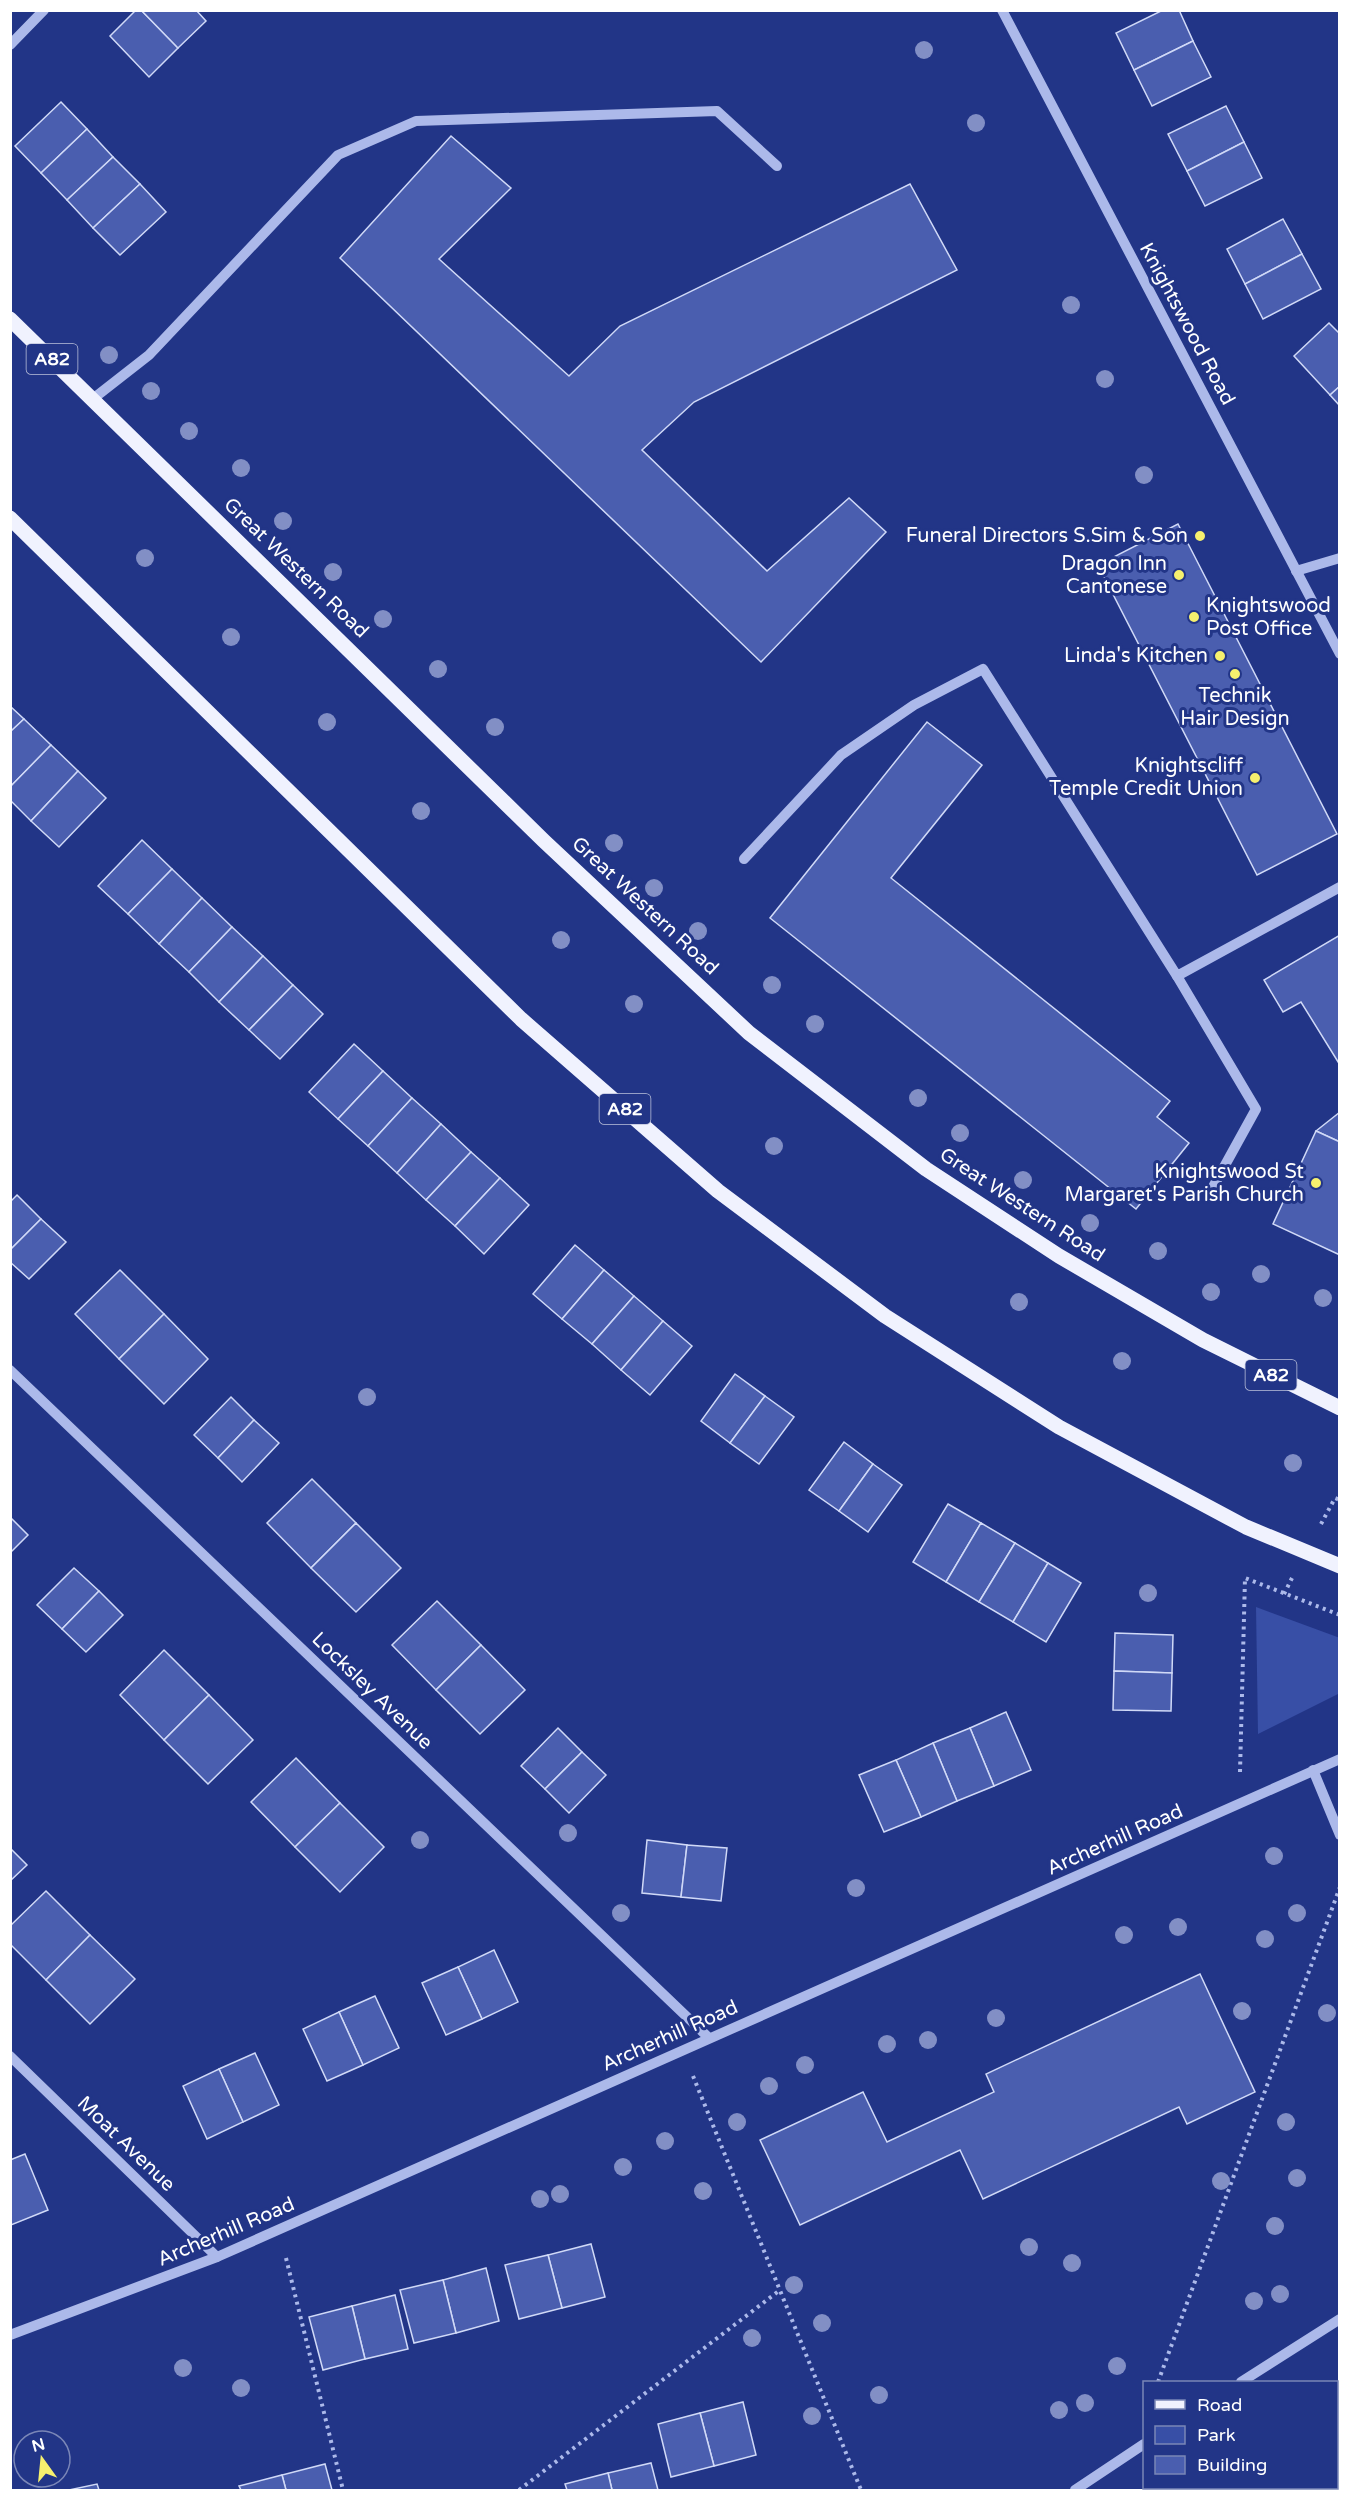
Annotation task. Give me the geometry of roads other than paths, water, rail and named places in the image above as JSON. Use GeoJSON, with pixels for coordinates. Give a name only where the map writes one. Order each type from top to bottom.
{"type":"FeatureCollection","features":[{"type":"Feature","properties":{"kind":"main road","name":"Great Western Road"},"geometry":{"type":"LineString","coordinates":[[10,319],[94,398],[544,841],[749,1033],[926,1169],[1059,1256],[1203,1340],[1340,1408]]}},
{"type":"Feature","properties":{"kind":"main road","name":"A82"},"geometry":{"type":"LineString","coordinates":[[10,518],[521,1019],[718,1191],[885,1316],[1059,1427],[1246,1527],[1340,1566]]}},
{"type":"Feature","properties":{"kind":"street"},"geometry":{"type":"LineString","coordinates":[[10,45],[44,10]]}},
{"type":"Feature","properties":{"kind":"street","name":"Knightswood Road"},"geometry":{"type":"LineString","coordinates":[[1002,10],[1340,654]]}},
{"type":"Feature","properties":{"kind":"street"},"geometry":{"type":"LineString","coordinates":[[94,398],[149,355],[338,155],[416,121],[717,111],[777,166]]}},
{"type":"Feature","properties":{"kind":"street"},"geometry":{"type":"LineString","coordinates":[[1296,571],[1340,558]]}},
{"type":"Feature","properties":{"kind":"street"},"geometry":{"type":"LineString","coordinates":[[744,859],[841,755],[914,705],[983,669],[1177,976],[1256,1109],[1208,1196]]}},
{"type":"Feature","properties":{"kind":"street"},"geometry":{"type":"LineString","coordinates":[[1177,976],[1340,887]]}},
{"type":"Feature","properties":{"kind":"street","name":"Locksley Avenue"},"geometry":{"type":"LineString","coordinates":[[10,1370],[709,2038]]}},
{"type":"Feature","properties":{"kind":"street","name":"Archerhill Road"},"geometry":{"type":"LineString","coordinates":[[10,2335],[217,2258],[1340,1759]]}},
{"type":"Feature","properties":{"kind":"street"},"geometry":{"type":"LineString","coordinates":[[1313,1770],[1340,1835]]}},
{"type":"Feature","properties":{"kind":"street","name":"Moat Avenue"},"geometry":{"type":"LineString","coordinates":[[10,2056],[217,2258]]}},
{"type":"Feature","properties":{"kind":"street"},"geometry":{"type":"LineString","coordinates":[[1243,2381],[1340,2319]]}},
{"type":"Feature","properties":{"kind":"street"},"geometry":{"type":"LineString","coordinates":[[1075,2490],[1143,2445]]}},
{"type":"Feature","properties":{"kind":"place","name":"Funeral Directors S.Sim & Son"},"geometry":{"type":"Point","coordinates":[1200,536]}},
{"type":"Feature","properties":{"kind":"place","name":"Dragon Inn Cantonese"},"geometry":{"type":"Point","coordinates":[1179,575]}},
{"type":"Feature","properties":{"kind":"place","name":"Knightswood Post Office"},"geometry":{"type":"Point","coordinates":[1194,617]}},
{"type":"Feature","properties":{"kind":"place","name":"Linda's Kitchen"},"geometry":{"type":"Point","coordinates":[1220,656]}},
{"type":"Feature","properties":{"kind":"place","name":"Technik Hair Design"},"geometry":{"type":"Point","coordinates":[1235,674]}},
{"type":"Feature","properties":{"kind":"place","name":"Knightscliff Temple Credit Union"},"geometry":{"type":"Point","coordinates":[1255,778]}},
{"type":"Feature","properties":{"kind":"place","name":"Knightswood St Margaret's Parish Church"},"geometry":{"type":"Point","coordinates":[1316,1183]}}]}
